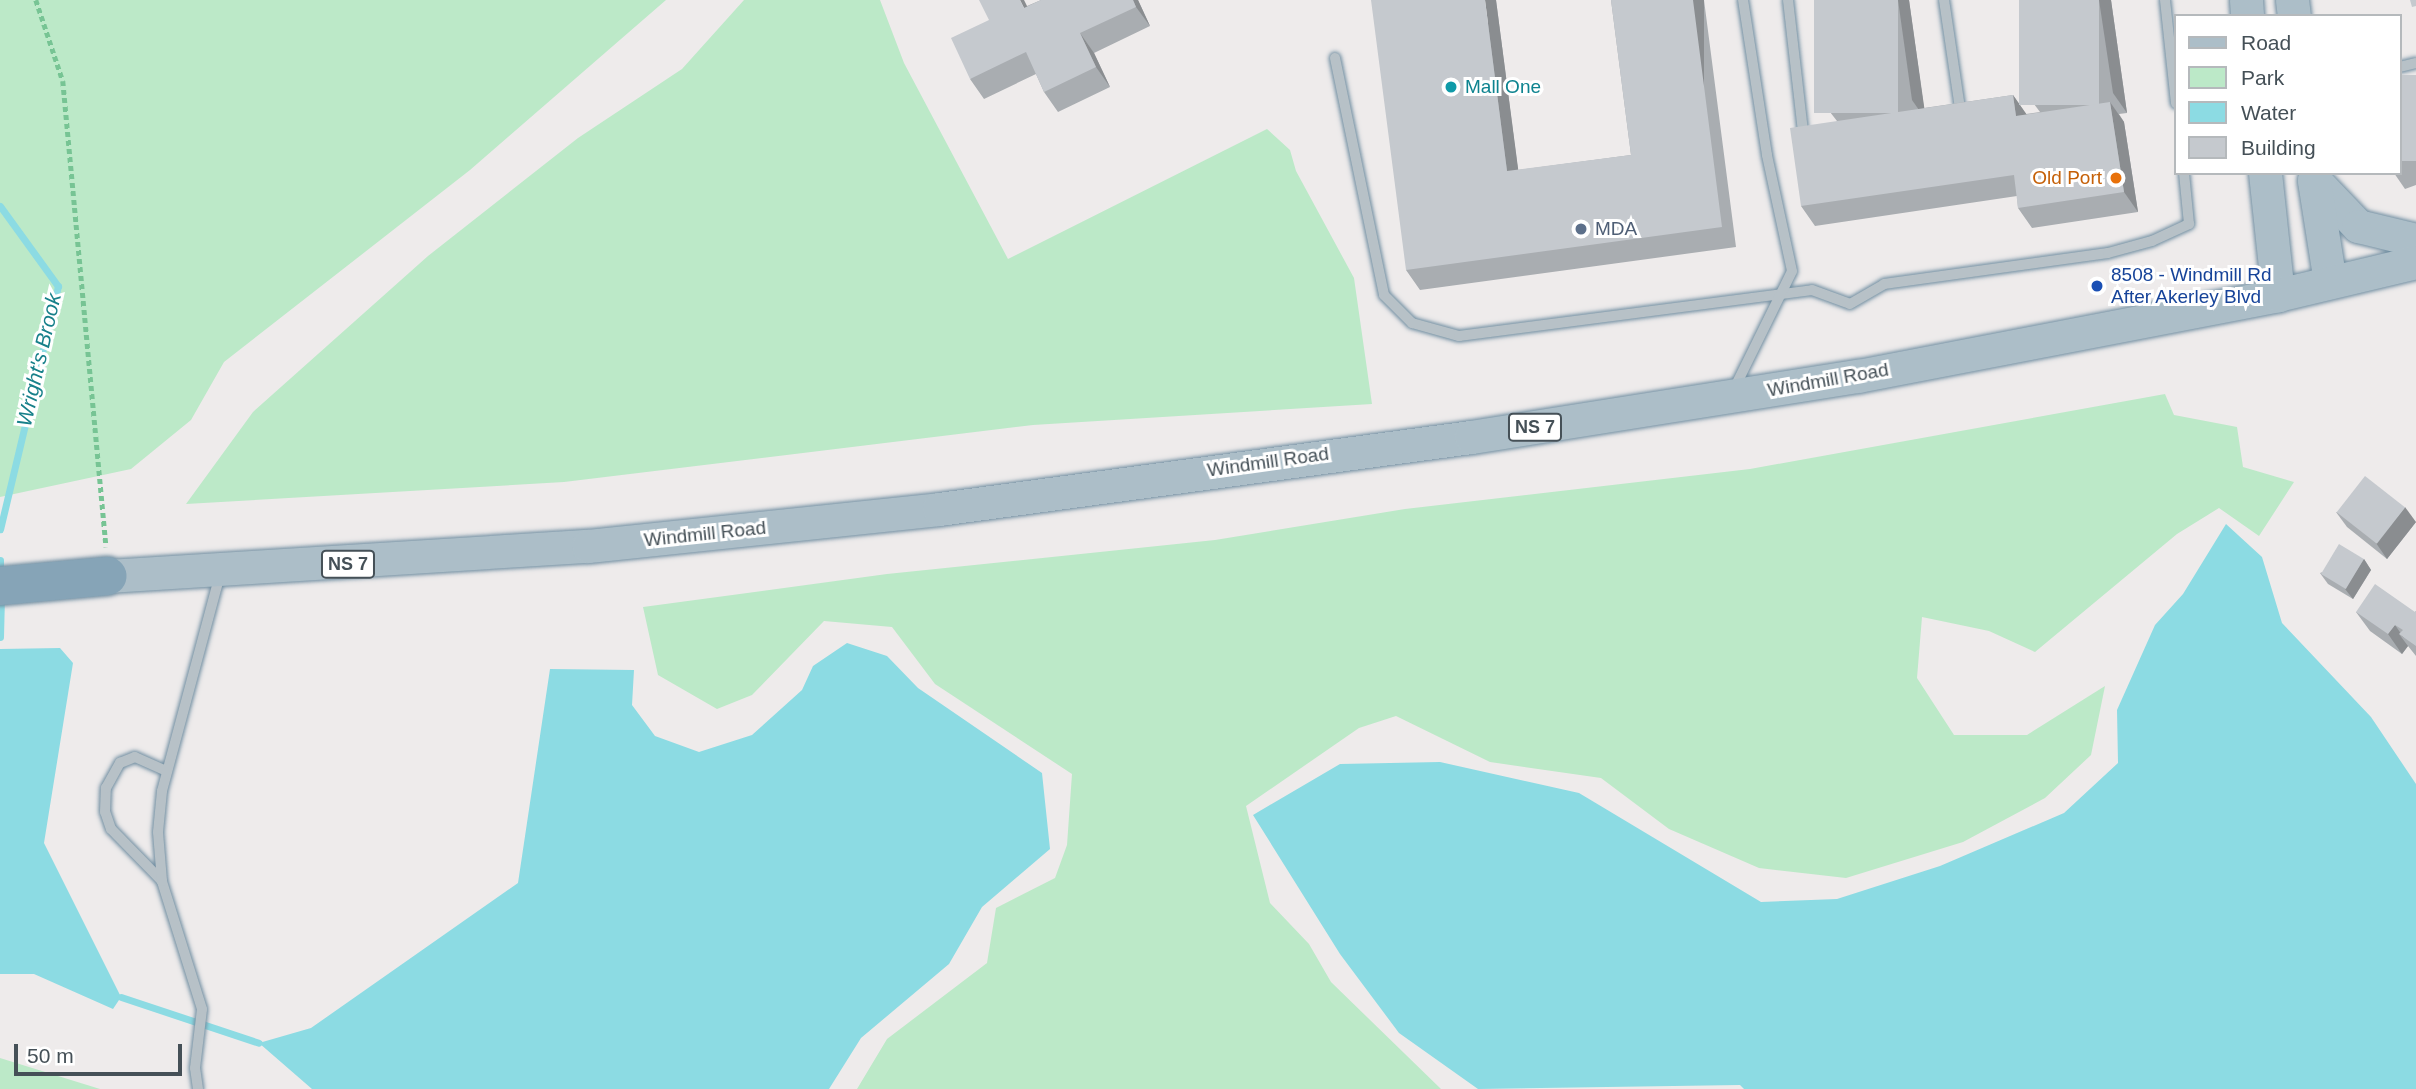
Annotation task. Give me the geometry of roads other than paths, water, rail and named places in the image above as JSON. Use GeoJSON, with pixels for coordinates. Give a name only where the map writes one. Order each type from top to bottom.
{"type":"FeatureCollection","features":[{"type":"Feature","properties":{"kind":"highway","name":"Windmill Road"},"geometry":{"type":"LineString","coordinates":[[2,581],[107,576]]}},
{"type":"Feature","properties":{"kind":"main road"},"geometry":{"type":"LineString","coordinates":[[2265,175],[2278,295]]}},
{"type":"Feature","properties":{"kind":"main road"},"geometry":{"type":"LineString","coordinates":[[2313,177],[2358,226],[2416,240]]}},
{"type":"Feature","properties":{"kind":"main road"},"geometry":{"type":"LineString","coordinates":[[2313,177],[2330,282]]}},
{"type":"Feature","properties":{"kind":"main road","name":"Windmill Road"},"geometry":{"type":"LineString","coordinates":[[107,576],[220,572],[588,546],[925,510],[1471,437],[1731,396],[2278,295],[2416,262]]}},
{"type":"Feature","properties":{"kind":"lane"},"geometry":{"type":"LineString","coordinates":[[1731,396],[1792,271],[1767,156],[1743,0]]}},
{"type":"Feature","properties":{"kind":"lane"},"geometry":{"type":"LineString","coordinates":[[1788,0],[1803,132]]}},
{"type":"Feature","properties":{"kind":"lane"},"geometry":{"type":"LineString","coordinates":[[1944,0],[1960,109]]}},
{"type":"Feature","properties":{"kind":"lane"},"geometry":{"type":"LineString","coordinates":[[2165,0],[2174,84]]}},
{"type":"Feature","properties":{"kind":"lane"},"geometry":{"type":"LineString","coordinates":[[1335,58],[1384,295],[1412,323],[1459,336],[1812,290],[1850,304],[1884,284],[2108,253],[2152,241],[2189,224],[2184,175]]}},
{"type":"Feature","properties":{"kind":"lane"},"geometry":{"type":"LineString","coordinates":[[198,1089],[202,1009],[162,881],[158,832],[167,771],[220,572]]}},
{"type":"Feature","properties":{"kind":"lane"},"geometry":{"type":"LineString","coordinates":[[162,881],[111,829],[105,813],[106,788],[120,763],[135,757],[167,771]]}},
{"type":"Feature","properties":{"kind":"water"},"geometry":{"type":"Polygon","coordinates":[[[2226,524],[2262,557],[2282,623],[2371,717],[2416,784],[2416,1089],[1744,1089],[1740,1085],[1478,1089],[1399,1033],[1340,954],[1253,815],[1340,764],[1440,762],[1579,793],[1761,902],[1837,899],[1940,866],[2064,813],[2118,763],[2117,710],[2155,625],[2183,594],[2226,524]]]}},
{"type":"Feature","properties":{"kind":"water"},"geometry":{"type":"Polygon","coordinates":[[[847,643],[887,656],[918,688],[1042,773],[1050,849],[982,907],[949,964],[861,1038],[829,1089],[312,1089],[259,1043],[311,1028],[518,883],[550,669],[634,670],[632,705],[655,736],[699,752],[752,735],[802,690],[813,666],[847,643]]]}},
{"type":"Feature","properties":{"kind":"water"},"geometry":{"type":"Polygon","coordinates":[[[60,648],[73,663],[44,843],[121,997],[113,1009],[34,974],[0,974],[0,649],[60,648]]]}},
{"type":"Feature","properties":{"kind":"waterway","name":"Wright's Brook"},"geometry":{"type":"LineString","coordinates":[[0,206],[58,286],[0,529]]}},
{"type":"Feature","properties":{"kind":"waterway","name":"Wright's Brook"},"geometry":{"type":"LineString","coordinates":[[0,560],[0,574]]}},
{"type":"Feature","properties":{"kind":"waterway","name":"Wright's Brook"},"geometry":{"type":"LineString","coordinates":[[0,637],[1,596]]}},
{"type":"Feature","properties":{"kind":"waterway"},"geometry":{"type":"LineString","coordinates":[[121,997],[259,1043]]}},
{"type":"Feature","properties":{"kind":"place","name":"Mall One"},"geometry":{"type":"Point","coordinates":[1451,87]}},
{"type":"Feature","properties":{"kind":"place","name":"Old Port"},"geometry":{"type":"Point","coordinates":[2116,178]}},
{"type":"Feature","properties":{"kind":"place","name":"MDA"},"geometry":{"type":"Point","coordinates":[1581,229]}},
{"type":"Feature","properties":{"kind":"place","name":"8508 - Windmill Rd After Akerley Blvd"},"geometry":{"type":"Point","coordinates":[2097,286]}}]}
